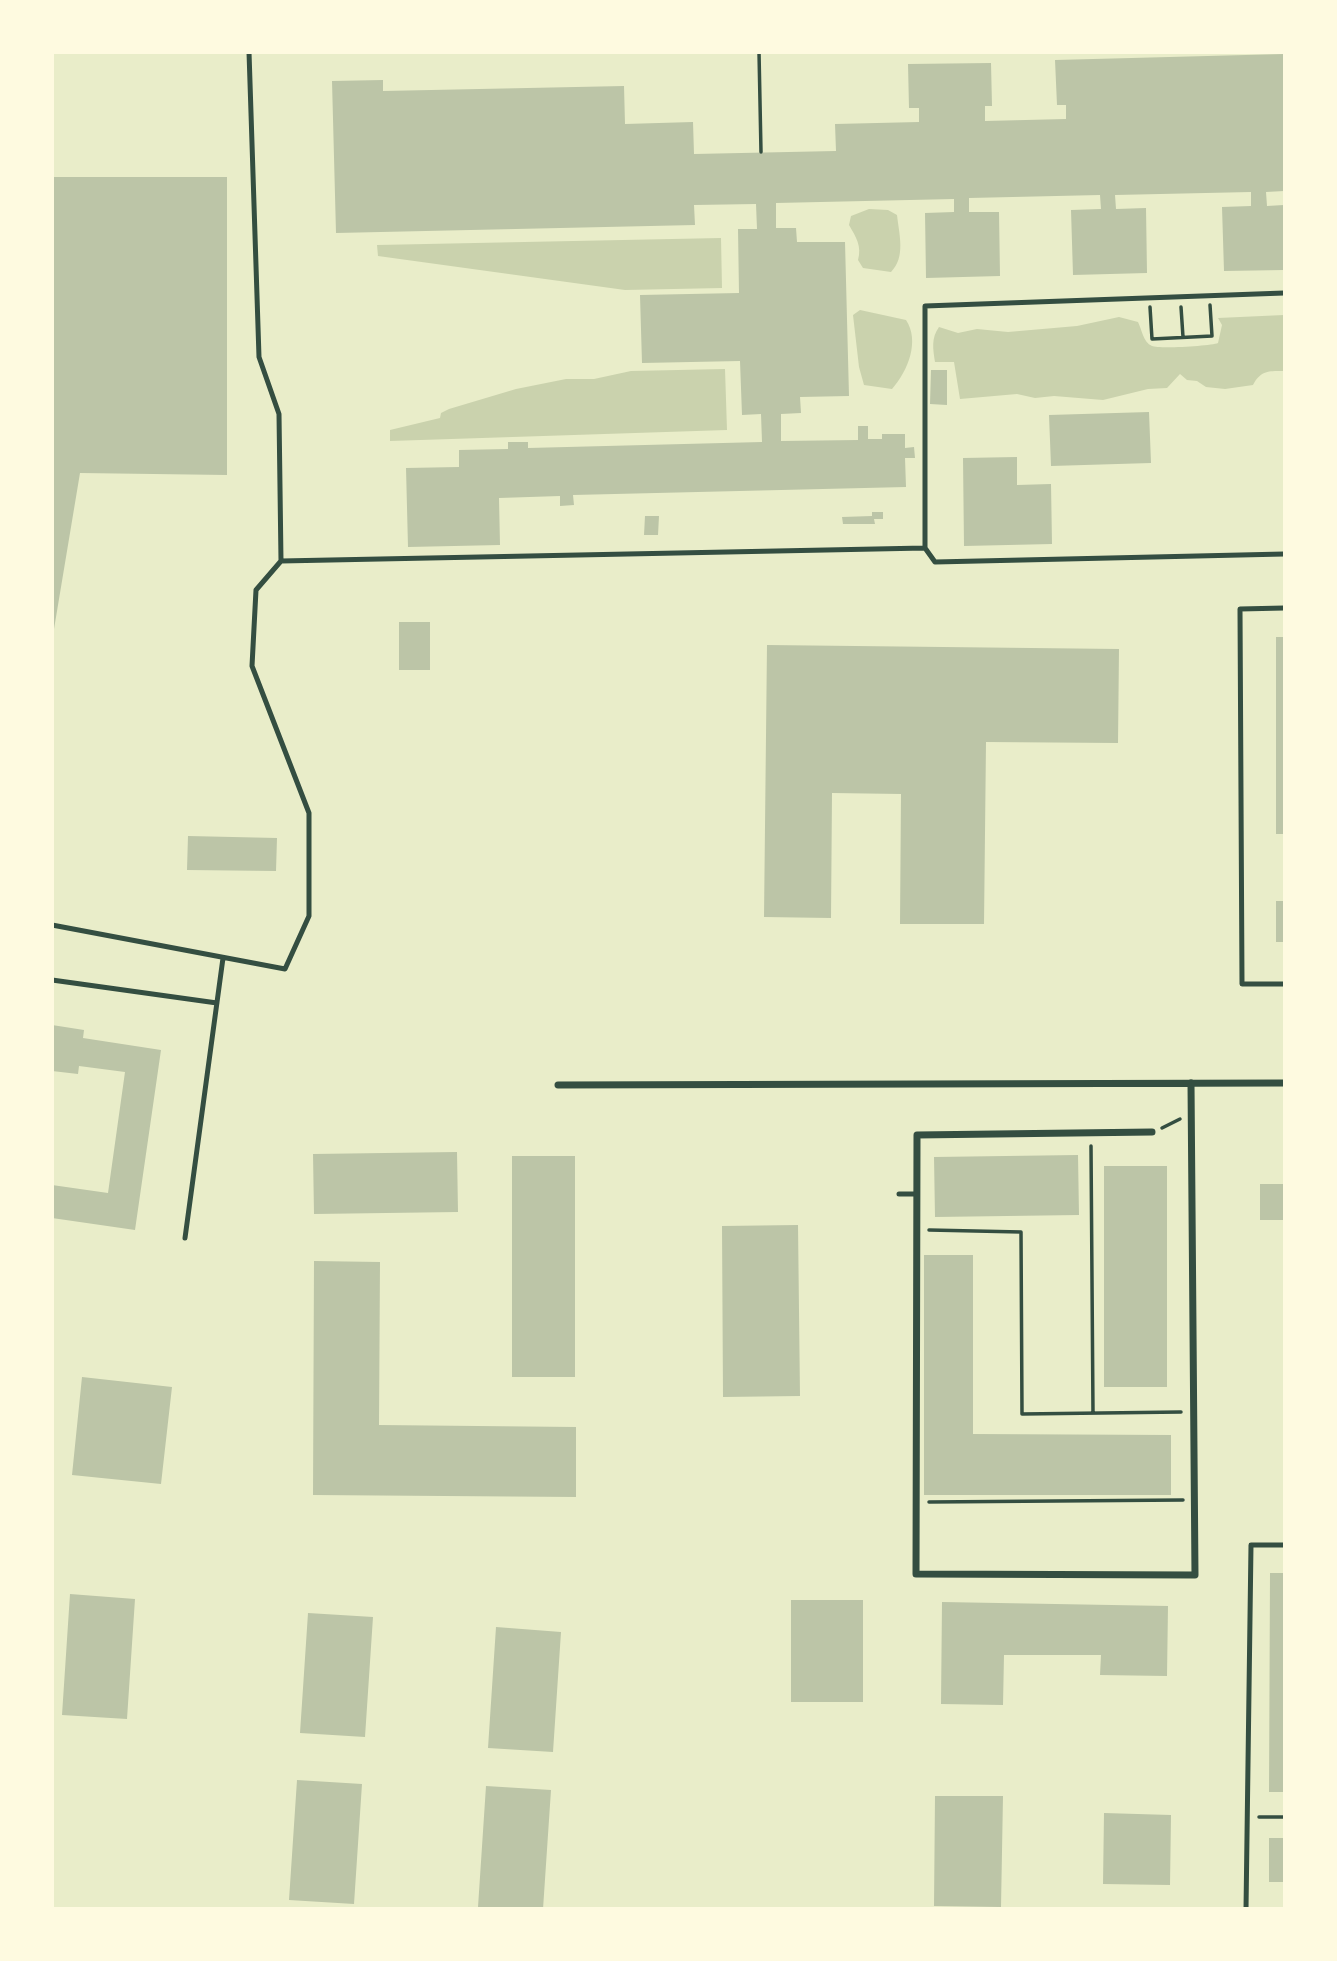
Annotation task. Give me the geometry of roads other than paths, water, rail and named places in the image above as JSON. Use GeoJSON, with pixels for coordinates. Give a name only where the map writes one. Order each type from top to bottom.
{"type":"FeatureCollection","features":[{"type":"Feature","properties":{"kind":"street"},"geometry":{"type":"LineString","coordinates":[[1152,1132],[917,1135],[916,1574],[1195,1575],[1191,1083]]}},
{"type":"Feature","properties":{"kind":"street"},"geometry":{"type":"LineString","coordinates":[[558,1085],[1284,1083]]}},
{"type":"Feature","properties":{"kind":"lane"},"geometry":{"type":"LineString","coordinates":[[52,925],[285,970],[309,916],[309,813],[252,666],[256,590],[281,561],[279,414],[259,357],[249,52]]}},
{"type":"Feature","properties":{"kind":"lane"},"geometry":{"type":"LineString","coordinates":[[1284,293],[925,306],[925,548],[934,562],[1284,554]]}},
{"type":"Feature","properties":{"kind":"lane"},"geometry":{"type":"LineString","coordinates":[[281,561],[925,548]]}},
{"type":"Feature","properties":{"kind":"lane"},"geometry":{"type":"LineString","coordinates":[[1284,608],[1240,609],[1242,984],[1284,984]]}},
{"type":"Feature","properties":{"kind":"lane"},"geometry":{"type":"LineString","coordinates":[[185,1238],[223,958]]}},
{"type":"Feature","properties":{"kind":"lane"},"geometry":{"type":"LineString","coordinates":[[52,980],[217,1003]]}},
{"type":"Feature","properties":{"kind":"lane"},"geometry":{"type":"LineString","coordinates":[[899,1194],[917,1194]]}},
{"type":"Feature","properties":{"kind":"lane"},"geometry":{"type":"LineString","coordinates":[[1246,1909],[1251,1545],[1284,1545]]}}]}
